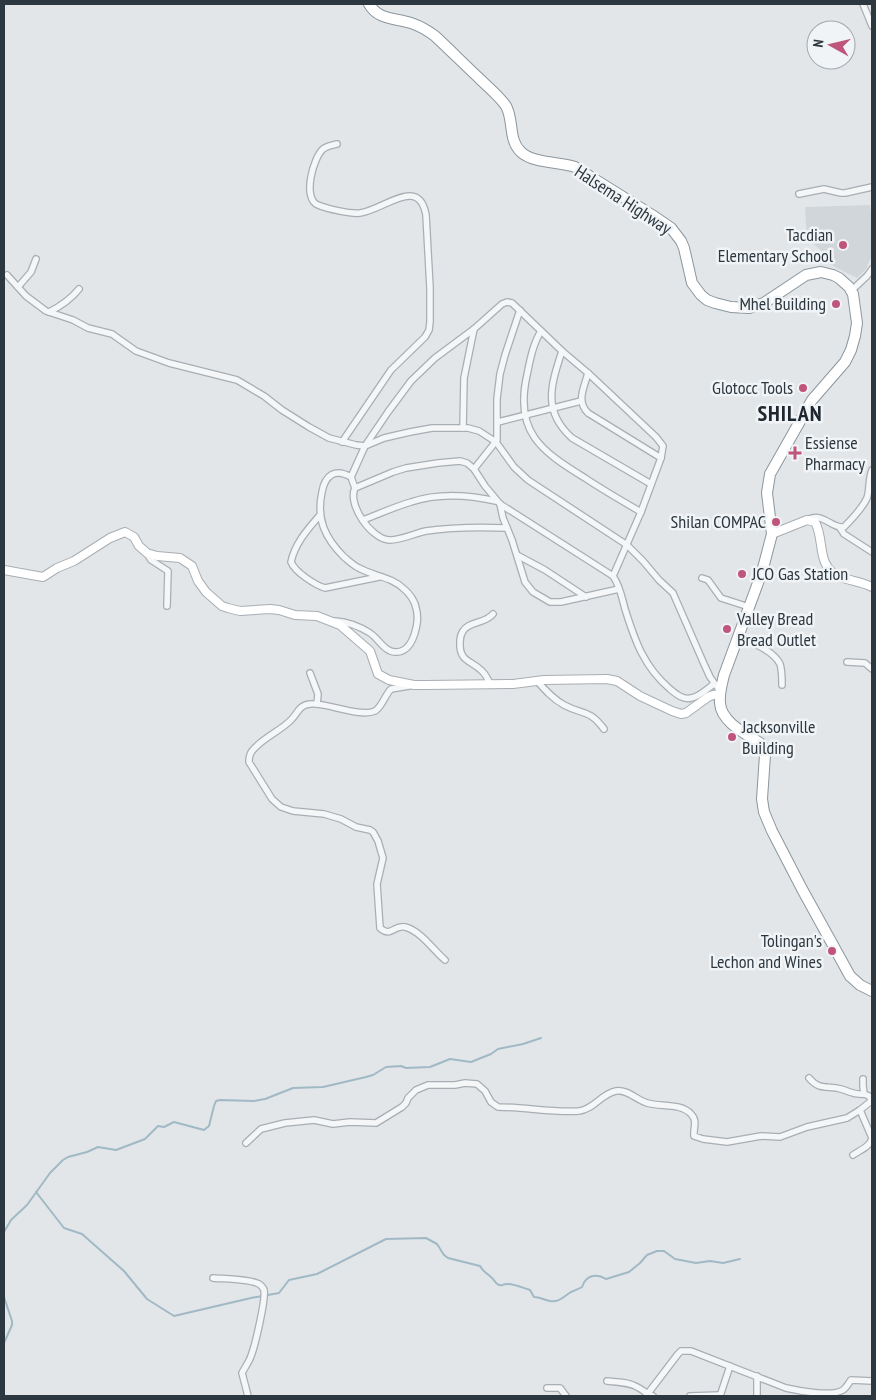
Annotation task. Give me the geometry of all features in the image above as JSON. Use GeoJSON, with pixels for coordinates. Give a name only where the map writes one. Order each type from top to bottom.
{"type":"FeatureCollection","features":[{"type":"Feature","properties":{"kind":"highway","name":"Halsema Highway"},"geometry":{"type":"LineString","coordinates":[[369,4],[381,16],[425,28],[500,99],[509,112],[513,140],[521,153],[533,159],[575,167],[671,228],[684,248],[692,283],[707,300],[715,304],[731,307],[750,308],[764,303],[806,275],[820,272],[833,275],[852,291]]}},
{"type":"Feature","properties":{"kind":"highway"},"geometry":{"type":"LineString","coordinates":[[852,291],[857,323],[851,350],[845,362],[812,400],[770,474],[767,493],[772,534],[762,572],[718,689],[720,703],[725,716],[764,748],[762,799],[764,812],[772,831],[850,976],[856,982],[872,991]]}},
{"type":"Feature","properties":{"kind":"street"},"geometry":{"type":"LineString","coordinates":[[863,4],[872,26]]}},
{"type":"Feature","properties":{"kind":"street"},"geometry":{"type":"LineString","coordinates":[[868,14],[872,8]]}},
{"type":"Feature","properties":{"kind":"street"},"geometry":{"type":"LineString","coordinates":[[337,144],[322,150],[317,158],[310,179],[309,189],[311,198],[318,205],[342,211],[361,212],[372,210],[408,195],[417,196],[425,208],[426,215],[430,288],[430,322],[429,330],[425,337],[391,370],[342,442]]}},
{"type":"Feature","properties":{"kind":"street"},"geometry":{"type":"LineString","coordinates":[[799,194],[824,189],[845,193],[872,187]]}},
{"type":"Feature","properties":{"kind":"street"},"geometry":{"type":"LineString","coordinates":[[18,287],[31,272],[36,259]]}},
{"type":"Feature","properties":{"kind":"street"},"geometry":{"type":"LineString","coordinates":[[852,291],[872,268]]}},
{"type":"Feature","properties":{"kind":"street"},"geometry":{"type":"LineString","coordinates":[[7,275],[26,296],[49,312],[73,320],[88,328],[112,334],[136,351],[169,364],[237,380],[320,434],[342,442],[366,446],[384,438],[432,428],[463,428],[479,431],[496,442],[514,467],[528,480],[627,545],[675,595],[704,664],[718,689]]}},
{"type":"Feature","properties":{"kind":"street"},"geometry":{"type":"LineString","coordinates":[[49,312],[73,296],[79,289]]}},
{"type":"Feature","properties":{"kind":"street"},"geometry":{"type":"LineString","coordinates":[[507,528],[443,529],[388,540],[376,535],[363,520],[353,500],[355,488],[351,477],[366,446],[414,377],[502,304],[507,302],[512,303],[520,310],[662,444],[661,458],[641,512],[613,576]]}},
{"type":"Feature","properties":{"kind":"street"},"geometry":{"type":"LineString","coordinates":[[474,469],[496,442],[498,422],[497,399],[500,374],[520,310]]}},
{"type":"Feature","properties":{"kind":"street"},"geometry":{"type":"LineString","coordinates":[[463,428],[464,378],[474,328]]}},
{"type":"Feature","properties":{"kind":"street"},"geometry":{"type":"LineString","coordinates":[[541,331],[532,355],[523,403],[531,432],[542,448],[576,473],[641,512]]}},
{"type":"Feature","properties":{"kind":"street"},"geometry":{"type":"LineString","coordinates":[[562,351],[554,376],[552,391],[553,407],[563,430],[572,438],[651,484]]}},
{"type":"Feature","properties":{"kind":"street"},"geometry":{"type":"LineString","coordinates":[[588,373],[581,401],[583,408],[588,413],[661,458]]}},
{"type":"Feature","properties":{"kind":"street"},"geometry":{"type":"LineString","coordinates":[[498,422],[581,401]]}},
{"type":"Feature","properties":{"kind":"street"},"geometry":{"type":"LineString","coordinates":[[355,488],[393,472],[433,464],[462,462],[469,464],[498,503],[528,587],[532,592],[550,602],[561,602],[619,589]]}},
{"type":"Feature","properties":{"kind":"street"},"geometry":{"type":"LineString","coordinates":[[840,528],[844,527],[857,513],[870,493],[872,470]]}},
{"type":"Feature","properties":{"kind":"street"},"geometry":{"type":"LineString","coordinates":[[146,552],[157,556],[180,558],[192,566],[198,581],[206,592],[222,606],[240,611],[273,609],[349,623],[368,632],[389,651],[404,650],[411,643],[417,630],[416,607],[405,589],[380,576],[360,569],[334,547],[323,528],[320,515],[324,483],[328,476],[333,473],[351,477]]}},
{"type":"Feature","properties":{"kind":"street"},"geometry":{"type":"LineString","coordinates":[[363,520],[412,501],[438,497],[480,498],[498,503],[613,576],[641,653],[664,684],[685,698],[718,689]]}},
{"type":"Feature","properties":{"kind":"street"},"geometry":{"type":"LineString","coordinates":[[320,515],[296,547],[291,562],[294,568],[319,586],[325,588],[380,576]]}},
{"type":"Feature","properties":{"kind":"street"},"geometry":{"type":"LineString","coordinates":[[772,534],[807,520],[820,518],[840,528],[844,534],[872,552]]}},
{"type":"Feature","properties":{"kind":"street"},"geometry":{"type":"LineString","coordinates":[[807,520],[816,524],[824,560],[830,571],[838,576],[860,582],[872,588]]}},
{"type":"Feature","properties":{"kind":"street"},"geometry":{"type":"LineString","coordinates":[[4,570],[43,577],[57,568],[89,553],[110,538],[128,532],[151,560],[168,571],[167,606]]}},
{"type":"Feature","properties":{"kind":"street"},"geometry":{"type":"LineString","coordinates":[[517,555],[546,570],[586,597]]}},
{"type":"Feature","properties":{"kind":"street"},"geometry":{"type":"LineString","coordinates":[[702,578],[708,580],[721,598],[749,607]]}},
{"type":"Feature","properties":{"kind":"street"},"geometry":{"type":"LineString","coordinates":[[490,684],[483,671],[464,659],[460,648],[460,638],[463,630],[468,626],[487,619],[493,614]]}},
{"type":"Feature","properties":{"kind":"street"},"geometry":{"type":"LineString","coordinates":[[333,621],[345,628],[370,651],[378,674],[389,680],[414,685]]}},
{"type":"Feature","properties":{"kind":"street"},"geometry":{"type":"LineString","coordinates":[[738,637],[773,654],[780,664],[782,685]]}},
{"type":"Feature","properties":{"kind":"street"},"geometry":{"type":"LineString","coordinates":[[847,662],[865,662],[872,669]]}},
{"type":"Feature","properties":{"kind":"street"},"geometry":{"type":"LineString","coordinates":[[310,674],[318,694],[317,704]]}},
{"type":"Feature","properties":{"kind":"street"},"geometry":{"type":"LineString","coordinates":[[444,960],[421,936],[405,926],[400,926],[389,932],[380,928],[377,884],[383,858],[373,832],[324,814],[293,811],[281,807],[272,799],[250,764],[249,757],[252,751],[263,740],[292,720],[300,708],[306,705],[317,704],[356,712],[374,711],[391,689],[414,685],[522,684],[537,681],[613,680],[640,696],[681,714],[686,713],[713,695],[718,689]]}},
{"type":"Feature","properties":{"kind":"street"},"geometry":{"type":"LineString","coordinates":[[537,681],[546,691],[563,704],[592,716],[604,729]]}},
{"type":"Feature","properties":{"kind":"street"},"geometry":{"type":"LineString","coordinates":[[246,1143],[260,1129],[285,1123],[314,1120],[333,1124],[350,1122],[376,1123],[402,1107],[416,1090],[428,1085],[478,1084],[498,1107],[566,1111],[586,1109],[606,1095],[622,1091],[650,1104],[685,1110],[695,1120],[694,1136],[702,1139],[727,1142],[761,1136],[780,1137],[847,1118],[872,1101],[869,1096],[864,1094],[853,1094],[841,1089],[818,1086],[809,1078]]}},
{"type":"Feature","properties":{"kind":"street"},"geometry":{"type":"LineString","coordinates":[[863,1079],[864,1094]]}},
{"type":"Feature","properties":{"kind":"street"},"geometry":{"type":"LineString","coordinates":[[853,1155],[866,1147],[872,1138],[860,1110]]}},
{"type":"Feature","properties":{"kind":"street"},"geometry":{"type":"LineString","coordinates":[[213,1278],[252,1282],[259,1284],[264,1291],[256,1343],[242,1373],[248,1396]]}},
{"type":"Feature","properties":{"kind":"street"},"geometry":{"type":"LineString","coordinates":[[607,1381],[625,1382],[634,1385],[649,1396],[678,1354],[681,1351],[691,1351],[786,1388],[800,1391],[836,1393],[846,1388],[851,1380],[872,1381]]}},
{"type":"Feature","properties":{"kind":"street"},"geometry":{"type":"LineString","coordinates":[[690,1396],[720,1395],[730,1366]]}},
{"type":"Feature","properties":{"kind":"street"},"geometry":{"type":"LineString","coordinates":[[757,1376],[757,1396]]}},
{"type":"Feature","properties":{"kind":"street"},"geometry":{"type":"LineString","coordinates":[[547,1388],[560,1388],[566,1396]]}},
{"type":"Feature","properties":{"kind":"shaded area","name":"Tacdian Elementary School"},"geometry":{"type":"Polygon","coordinates":[[[870,205],[872,255],[866,269],[857,278],[829,264],[821,250],[807,239],[805,207],[870,205]]]}},
{"type":"Feature","properties":{"kind":"waterway"},"geometry":{"type":"LineString","coordinates":[[4,1232],[11,1220],[27,1205],[50,1173],[63,1160],[98,1147],[116,1150],[145,1139],[158,1126],[164,1127],[174,1122],[204,1130],[209,1126],[216,1101],[254,1101],[265,1099],[293,1088],[323,1087],[366,1077],[386,1067],[430,1067],[450,1059],[471,1062],[498,1049],[541,1038]]}},
{"type":"Feature","properties":{"kind":"waterway"},"geometry":{"type":"LineString","coordinates":[[36,1192],[64,1228],[82,1234],[124,1271],[147,1299],[174,1316],[279,1293],[289,1280],[317,1274],[386,1239],[426,1238],[437,1244],[448,1258],[480,1266],[497,1284],[519,1286],[530,1290],[534,1297],[548,1301],[559,1300],[582,1287],[586,1280],[592,1276],[606,1279],[629,1272],[647,1255],[657,1251],[664,1251],[675,1259],[696,1263],[710,1261],[723,1263],[740,1259]]}},
{"type":"Feature","properties":{"kind":"waterway"},"geometry":{"type":"LineString","coordinates":[[4,1297],[12,1321],[4,1343]]}},
{"type":"Feature","properties":{"kind":"place","name":"Tacdian Elementary School"},"geometry":{"type":"Point","coordinates":[843,245]}},
{"type":"Feature","properties":{"kind":"place","name":"Mhel Building"},"geometry":{"type":"Point","coordinates":[836,304]}},
{"type":"Feature","properties":{"kind":"place","name":"Glotocc Tools"},"geometry":{"type":"Point","coordinates":[803,388]}},
{"type":"Feature","properties":{"kind":"place","name":"Essiense Pharmacy"},"geometry":{"type":"Point","coordinates":[795,453]}},
{"type":"Feature","properties":{"kind":"place","name":"Shilan COMPAC"},"geometry":{"type":"Point","coordinates":[776,522]}},
{"type":"Feature","properties":{"kind":"place","name":"JCO Gas Station"},"geometry":{"type":"Point","coordinates":[742,574]}},
{"type":"Feature","properties":{"kind":"place","name":"Valley Bread Bread Outlet"},"geometry":{"type":"Point","coordinates":[727,629]}},
{"type":"Feature","properties":{"kind":"place","name":"Jacksonville Building"},"geometry":{"type":"Point","coordinates":[732,737]}},
{"type":"Feature","properties":{"kind":"place","name":"Tolingan's Lechon and Wines"},"geometry":{"type":"Point","coordinates":[832,951]}},
{"type":"Feature","properties":{"kind":"district","name":"SHILAN"},"geometry":{"type":"Point","coordinates":[790,413]}}]}
